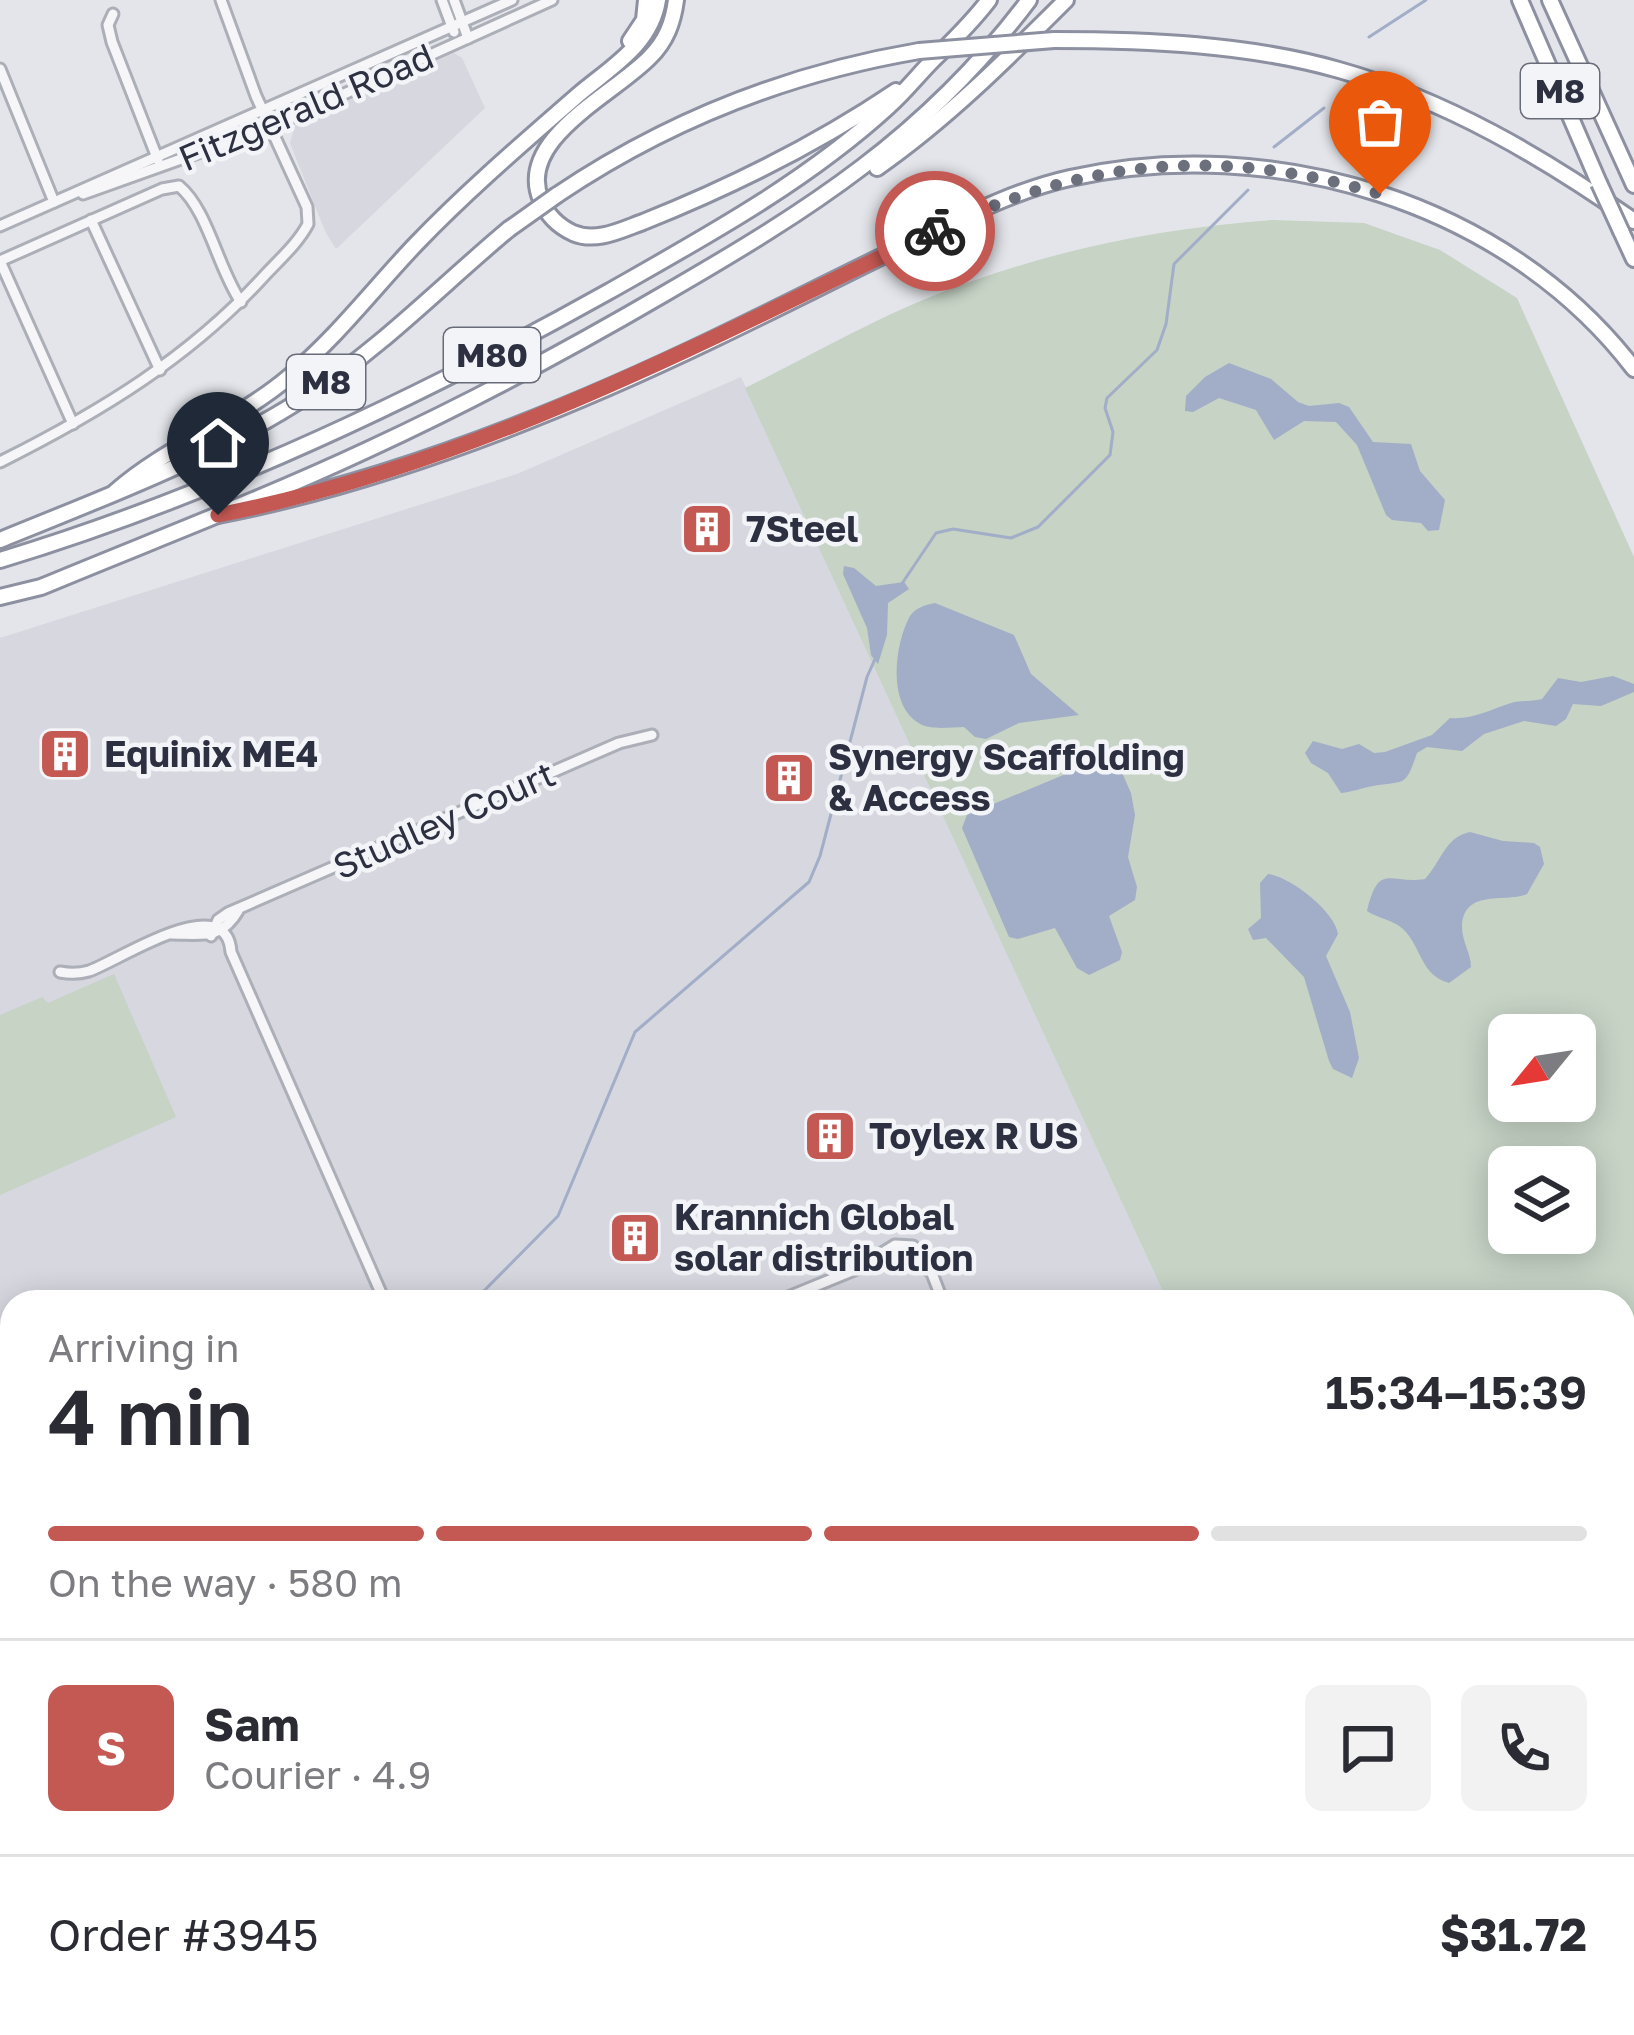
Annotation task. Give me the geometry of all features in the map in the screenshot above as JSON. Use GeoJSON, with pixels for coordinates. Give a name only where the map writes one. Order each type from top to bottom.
{"type":"FeatureCollection","features":[{"type":"Feature","properties":{"kind":"highway"},"geometry":{"type":"LineString","coordinates":[[599,77],[639,29],[646,0]]}},
{"type":"Feature","properties":{"kind":"highway"},"geometry":{"type":"LineString","coordinates":[[0,540],[115,492],[136,473],[237,415],[288,378],[350,319],[444,216],[644,38],[658,0]]}},
{"type":"Feature","properties":{"kind":"highway"},"geometry":{"type":"LineString","coordinates":[[676,0],[669,31],[649,59],[557,134],[543,151],[536,176],[539,196],[551,217],[575,234],[620,231],[763,171],[871,107],[933,61]]}},
{"type":"Feature","properties":{"kind":"highway","name":"M80"},"geometry":{"type":"LineString","coordinates":[[0,560],[110,524],[231,476],[494,354],[646,271],[839,148],[887,108],[989,0]]}},
{"type":"Feature","properties":{"kind":"highway","name":"M80"},"geometry":{"type":"LineString","coordinates":[[0,598],[40,587],[362,453],[656,299],[817,203],[937,104],[1029,0]]}},
{"type":"Feature","properties":{"kind":"highway"},"geometry":{"type":"LineString","coordinates":[[817,203],[915,141],[1066,0]]}},
{"type":"Feature","properties":{"kind":"highway","name":"M8"},"geometry":{"type":"LineString","coordinates":[[1520,0],[1634,259]]}},
{"type":"Feature","properties":{"kind":"highway","name":"M8"},"geometry":{"type":"LineString","coordinates":[[1550,0],[1634,185]]}},
{"type":"Feature","properties":{"kind":"highway","name":"M8"},"geometry":{"type":"LineString","coordinates":[[115,492],[212,449],[310,394],[374,346],[509,229],[640,144],[745,97],[822,71],[919,51],[1054,40],[1122,40],[1339,70],[1510,139],[1634,220]]}},
{"type":"Feature","properties":{"kind":"highway"},"geometry":{"type":"LineString","coordinates":[[218,515],[292,501],[472,441],[572,401],[711,340],[988,206],[1068,178],[1171,164],[1265,167],[1410,202],[1492,245],[1544,281],[1634,368]]}},
{"type":"Feature","properties":{"kind":"street"},"geometry":{"type":"LineString","coordinates":[[0,462],[160,370],[242,302],[308,224],[307,207],[256,96],[221,0]]}},
{"type":"Feature","properties":{"kind":"street"},"geometry":{"type":"LineString","coordinates":[[442,0],[463,40]]}},
{"type":"Feature","properties":{"kind":"street"},"geometry":{"type":"LineString","coordinates":[[454,0],[457,24]]}},
{"type":"Feature","properties":{"kind":"street","name":"Fitzgerald Road"},"geometry":{"type":"LineString","coordinates":[[0,226],[512,0]]}},
{"type":"Feature","properties":{"kind":"street","name":"Fitzgerald Road"},"geometry":{"type":"LineString","coordinates":[[55,202],[271,127],[552,0]]}},
{"type":"Feature","properties":{"kind":"street"},"geometry":{"type":"LineString","coordinates":[[113,14],[108,25],[112,42],[155,155],[164,163],[180,161]]}},
{"type":"Feature","properties":{"kind":"street"},"geometry":{"type":"LineString","coordinates":[[0,69],[55,202]]}},
{"type":"Feature","properties":{"kind":"street"},"geometry":{"type":"LineString","coordinates":[[149,136],[170,149]]}},
{"type":"Feature","properties":{"kind":"street"},"geometry":{"type":"LineString","coordinates":[[73,424],[0,261],[162,189],[179,186],[192,202],[242,302]]}},
{"type":"Feature","properties":{"kind":"street"},"geometry":{"type":"LineString","coordinates":[[91,220],[160,370]]}},
{"type":"Feature","properties":{"kind":"street","name":"Studley Court"},"geometry":{"type":"LineString","coordinates":[[216,931],[238,911],[619,743],[652,735]]}},
{"type":"Feature","properties":{"kind":"street"},"geometry":{"type":"LineString","coordinates":[[60,971],[89,971],[191,925],[216,931],[231,952],[380,1290]]}},
{"type":"Feature","properties":{"kind":"street"},"geometry":{"type":"LineString","coordinates":[[804,1290],[870,1261],[901,1254],[915,1258],[928,1270],[937,1290]]}},
{"type":"Feature","properties":{"kind":"shaded area"},"geometry":{"type":"Polygon","coordinates":[[[454,53],[462,58],[485,108],[336,249],[290,143],[295,125],[454,53]]]}},
{"type":"Feature","properties":{"kind":"shaded area"},"geometry":{"type":"Polygon","coordinates":[[[741,377],[1162,1290],[0,1290],[0,638],[517,474],[741,377]]]}},
{"type":"Feature","properties":{"kind":"green space"},"geometry":{"type":"Polygon","coordinates":[[[1273,220],[1364,223],[1440,250],[1517,298],[1634,557],[1634,1290],[1162,1290],[745,388],[935,295],[1101,244],[1273,220]]]}},
{"type":"Feature","properties":{"kind":"green space"},"geometry":{"type":"Polygon","coordinates":[[[114,974],[176,1117],[0,1195],[0,1015],[42,997],[48,1003],[114,974]]]}},
{"type":"Feature","properties":{"kind":"water"},"geometry":{"type":"Polygon","coordinates":[[[1229,363],[1271,379],[1298,402],[1349,407],[1373,442],[1411,444],[1420,471],[1445,500],[1439,530],[1428,531],[1421,523],[1386,515],[1357,445],[1336,422],[1304,421],[1274,440],[1256,410],[1219,398],[1193,412],[1185,411],[1186,396],[1229,363]]]}},
{"type":"Feature","properties":{"kind":"water"},"geometry":{"type":"Polygon","coordinates":[[[844,566],[854,568],[876,586],[904,582],[909,589],[888,603],[887,635],[878,664],[871,655],[867,628],[843,574],[844,566]]]}},
{"type":"Feature","properties":{"kind":"water"},"geometry":{"type":"Polygon","coordinates":[[[935,603],[1014,635],[1031,674],[1079,715],[1019,723],[986,739],[964,727],[933,728],[917,722],[901,701],[898,656],[910,616],[935,603]]]}},
{"type":"Feature","properties":{"kind":"water"},"geometry":{"type":"Polygon","coordinates":[[[1613,676],[1634,684],[1634,692],[1601,706],[1573,704],[1566,719],[1556,726],[1524,721],[1484,734],[1462,751],[1427,747],[1417,753],[1407,777],[1398,782],[1341,793],[1328,773],[1311,763],[1305,753],[1313,741],[1342,749],[1359,744],[1374,753],[1385,752],[1432,735],[1450,718],[1542,699],[1558,678],[1581,682],[1613,676]]]}},
{"type":"Feature","properties":{"kind":"water"},"geometry":{"type":"Polygon","coordinates":[[[1109,756],[1116,759],[1131,793],[1135,815],[1128,857],[1137,887],[1135,900],[1109,916],[1122,952],[1120,960],[1089,975],[1077,968],[1055,928],[1018,939],[1009,937],[962,828],[967,815],[1109,756]]]}},
{"type":"Feature","properties":{"kind":"water"},"geometry":{"type":"Polygon","coordinates":[[[1470,832],[1534,843],[1540,847],[1544,864],[1527,894],[1487,899],[1469,907],[1462,927],[1471,967],[1449,983],[1432,974],[1403,929],[1367,911],[1381,880],[1425,879],[1449,845],[1470,832]]]}},
{"type":"Feature","properties":{"kind":"water"},"geometry":{"type":"Polygon","coordinates":[[[1268,874],[1310,897],[1335,925],[1338,934],[1326,956],[1350,1012],[1359,1058],[1352,1078],[1333,1069],[1329,1061],[1304,977],[1266,938],[1253,940],[1248,929],[1261,918],[1260,883],[1268,874]]]}},
{"type":"Feature","properties":{"kind":"waterway"},"geometry":{"type":"LineString","coordinates":[[1369,37],[1426,0]]}},
{"type":"Feature","properties":{"kind":"waterway"},"geometry":{"type":"LineString","coordinates":[[1274,147],[1324,108]]}},
{"type":"Feature","properties":{"kind":"waterway"},"geometry":{"type":"LineString","coordinates":[[901,585],[936,533],[953,529],[1011,538],[1038,527],[1110,455],[1113,432],[1105,408],[1107,398],[1157,350],[1166,324],[1174,264],[1248,190]]}},
{"type":"Feature","properties":{"kind":"waterway"},"geometry":{"type":"LineString","coordinates":[[485,1290],[558,1216],[635,1032],[809,882],[875,659]]}},
{"type":"Feature","properties":{"kind":"way so far"},"geometry":{"type":"LineString","coordinates":[[935,231],[988,206],[1068,178],[1171,164],[1265,167],[1380,194]]}},
{"type":"Feature","properties":{"kind":"place","name":"7Steel"},"geometry":{"type":"Point","coordinates":[707,529]}},
{"type":"Feature","properties":{"kind":"place","name":"Equinix ME4"},"geometry":{"type":"Point","coordinates":[65,754]}},
{"type":"Feature","properties":{"kind":"place","name":"Synergy Scaffolding & Access"},"geometry":{"type":"Point","coordinates":[789,778]}},
{"type":"Feature","properties":{"kind":"place","name":"Toylex R US"},"geometry":{"type":"Point","coordinates":[830,1136]}},
{"type":"Feature","properties":{"kind":"place","name":"Krannich Global solar distribution"},"geometry":{"type":"Point","coordinates":[635,1238]}},
{"type":"Feature","properties":{"kind":"route"},"geometry":{"type":"LineString","coordinates":[[218,515],[292,501],[472,441],[711,340],[935,231]]}}]}
